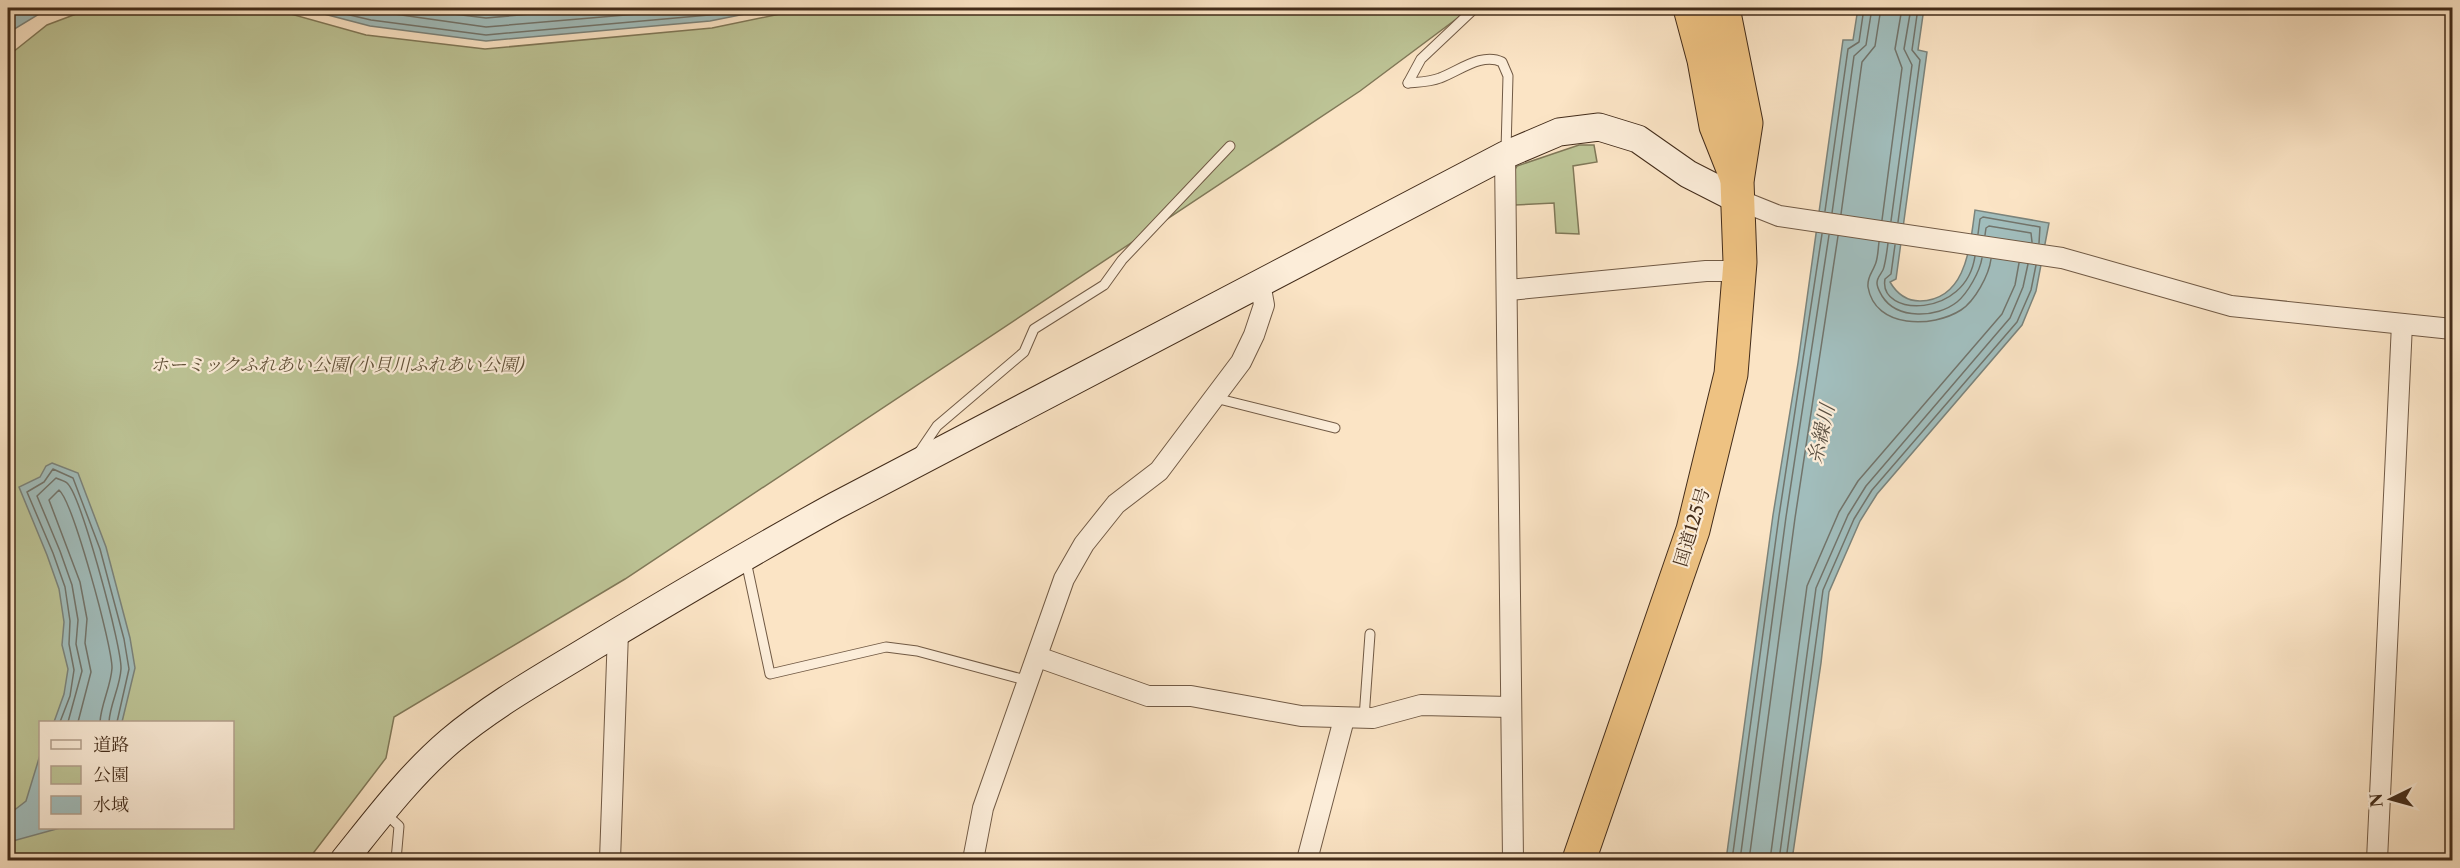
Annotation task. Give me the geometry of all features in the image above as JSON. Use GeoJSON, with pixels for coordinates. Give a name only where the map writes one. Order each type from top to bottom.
{"type":"FeatureCollection","features":[{"type":"Feature","properties":{"kind":"highway","name":"国道125号"},"geometry":{"type":"LineString","coordinates":[[1690,8],[1716,126],[1738,190]]}},
{"type":"Feature","properties":{"kind":"highway","name":"国道125号"},"geometry":{"type":"LineString","coordinates":[[1579,861],[1693,530],[1731,374],[1739,271],[1738,190],[1746,123],[1723,8]]}},
{"type":"Feature","properties":{"kind":"street"},"geometry":{"type":"LineString","coordinates":[[344,861],[384,812],[448,743],[489,710],[745,555],[1505,155],[1559,132],[1599,127],[1638,139],[1688,174],[1738,190],[1779,216],[2088,264],[2231,306],[2452,329]]}},
{"type":"Feature","properties":{"kind":"street"},"geometry":{"type":"LineString","coordinates":[[1505,155],[1509,290],[1510,707],[1513,861]]}},
{"type":"Feature","properties":{"kind":"street"},"geometry":{"type":"LineString","coordinates":[[1509,290],[1706,271],[1739,271]]}},
{"type":"Feature","properties":{"kind":"street"},"geometry":{"type":"LineString","coordinates":[[973,861],[983,808],[1064,579],[1084,544],[1116,504],[1159,471],[1241,362],[1254,335],[1264,304],[1260,283]]}},
{"type":"Feature","properties":{"kind":"street"},"geometry":{"type":"LineString","coordinates":[[2377,861],[2402,324]]}},
{"type":"Feature","properties":{"kind":"street"},"geometry":{"type":"LineString","coordinates":[[610,861],[618,632]]}},
{"type":"Feature","properties":{"kind":"street"},"geometry":{"type":"LineString","coordinates":[[1038,657],[1148,696],[1191,696],[1301,716],[1364,718],[1392,715],[1421,705],[1510,707]]}},
{"type":"Feature","properties":{"kind":"street"},"geometry":{"type":"LineString","coordinates":[[1307,861],[1344,719]]}},
{"type":"Feature","properties":{"kind":"lane"},"geometry":{"type":"LineString","coordinates":[[1475,8],[1421,59],[1408,83],[1439,78],[1472,63],[1490,59],[1502,62],[1508,76],[1505,155]]}},
{"type":"Feature","properties":{"kind":"lane"},"geometry":{"type":"LineString","coordinates":[[908,468],[937,426],[1024,352],[1034,329],[1104,285],[1122,260],[1230,146]]}},
{"type":"Feature","properties":{"kind":"lane"},"geometry":{"type":"LineString","coordinates":[[1215,398],[1335,428]]}},
{"type":"Feature","properties":{"kind":"lane"},"geometry":{"type":"LineString","coordinates":[[745,555],[770,674],[885,647],[917,651],[1029,681]]}},
{"type":"Feature","properties":{"kind":"lane"},"geometry":{"type":"LineString","coordinates":[[1364,718],[1370,633]]}},
{"type":"Feature","properties":{"kind":"lane"},"geometry":{"type":"LineString","coordinates":[[384,812],[399,826],[396,861]]}},
{"type":"Feature","properties":{"kind":"green space","name":"ホーミックふれあい公園(小貝川ふれあい公園)"},"geometry":{"type":"Polygon","coordinates":[[[92,8],[287,8],[287,13],[366,35],[485,49],[712,28],[809,8],[1471,8],[1360,91],[625,579],[394,717],[386,758],[308,860],[8,860],[8,56],[47,25],[92,8]]]}},
{"type":"Feature","properties":{"kind":"green space"},"geometry":{"type":"Polygon","coordinates":[[[1579,145],[1594,145],[1597,162],[1573,166],[1579,234],[1556,233],[1554,203],[1515,205],[1514,171],[1517,166],[1579,145]]]}},
{"type":"Feature","properties":{"kind":"water"},"geometry":{"type":"Polygon","coordinates":[[[8,8],[49,8],[8,33],[8,8]]]}},
{"type":"Feature","properties":{"kind":"water"},"geometry":{"type":"Polygon","coordinates":[[[301,8],[775,8],[710,21],[486,41],[370,26],[301,8]]]}},
{"type":"Feature","properties":{"kind":"water","name":"糸繰川"},"geometry":{"type":"Polygon","coordinates":[[[1858,8],[1924,8],[1918,50],[1927,52],[1896,279],[1890,282],[1896,290],[1902,296],[1915,301],[1936,298],[1948,291],[1957,281],[1968,254],[1975,210],[2049,223],[2036,291],[2022,325],[1877,494],[1860,521],[1829,592],[1792,860],[1726,860],[1773,515],[1798,363],[1843,40],[1853,40],[1858,8]]]}},
{"type":"Feature","properties":{"kind":"water"},"geometry":{"type":"Polygon","coordinates":[[[52,463],[78,473],[106,547],[130,638],[135,668],[122,721],[54,721],[64,694],[68,669],[62,645],[64,622],[59,589],[19,487],[40,477],[46,466],[52,463]]]}},
{"type":"Feature","properties":{"kind":"water"},"geometry":{"type":"Polygon","coordinates":[[[39,758],[39,829],[56,829],[13,841],[8,838],[8,815],[26,801],[39,758]]]}}]}
